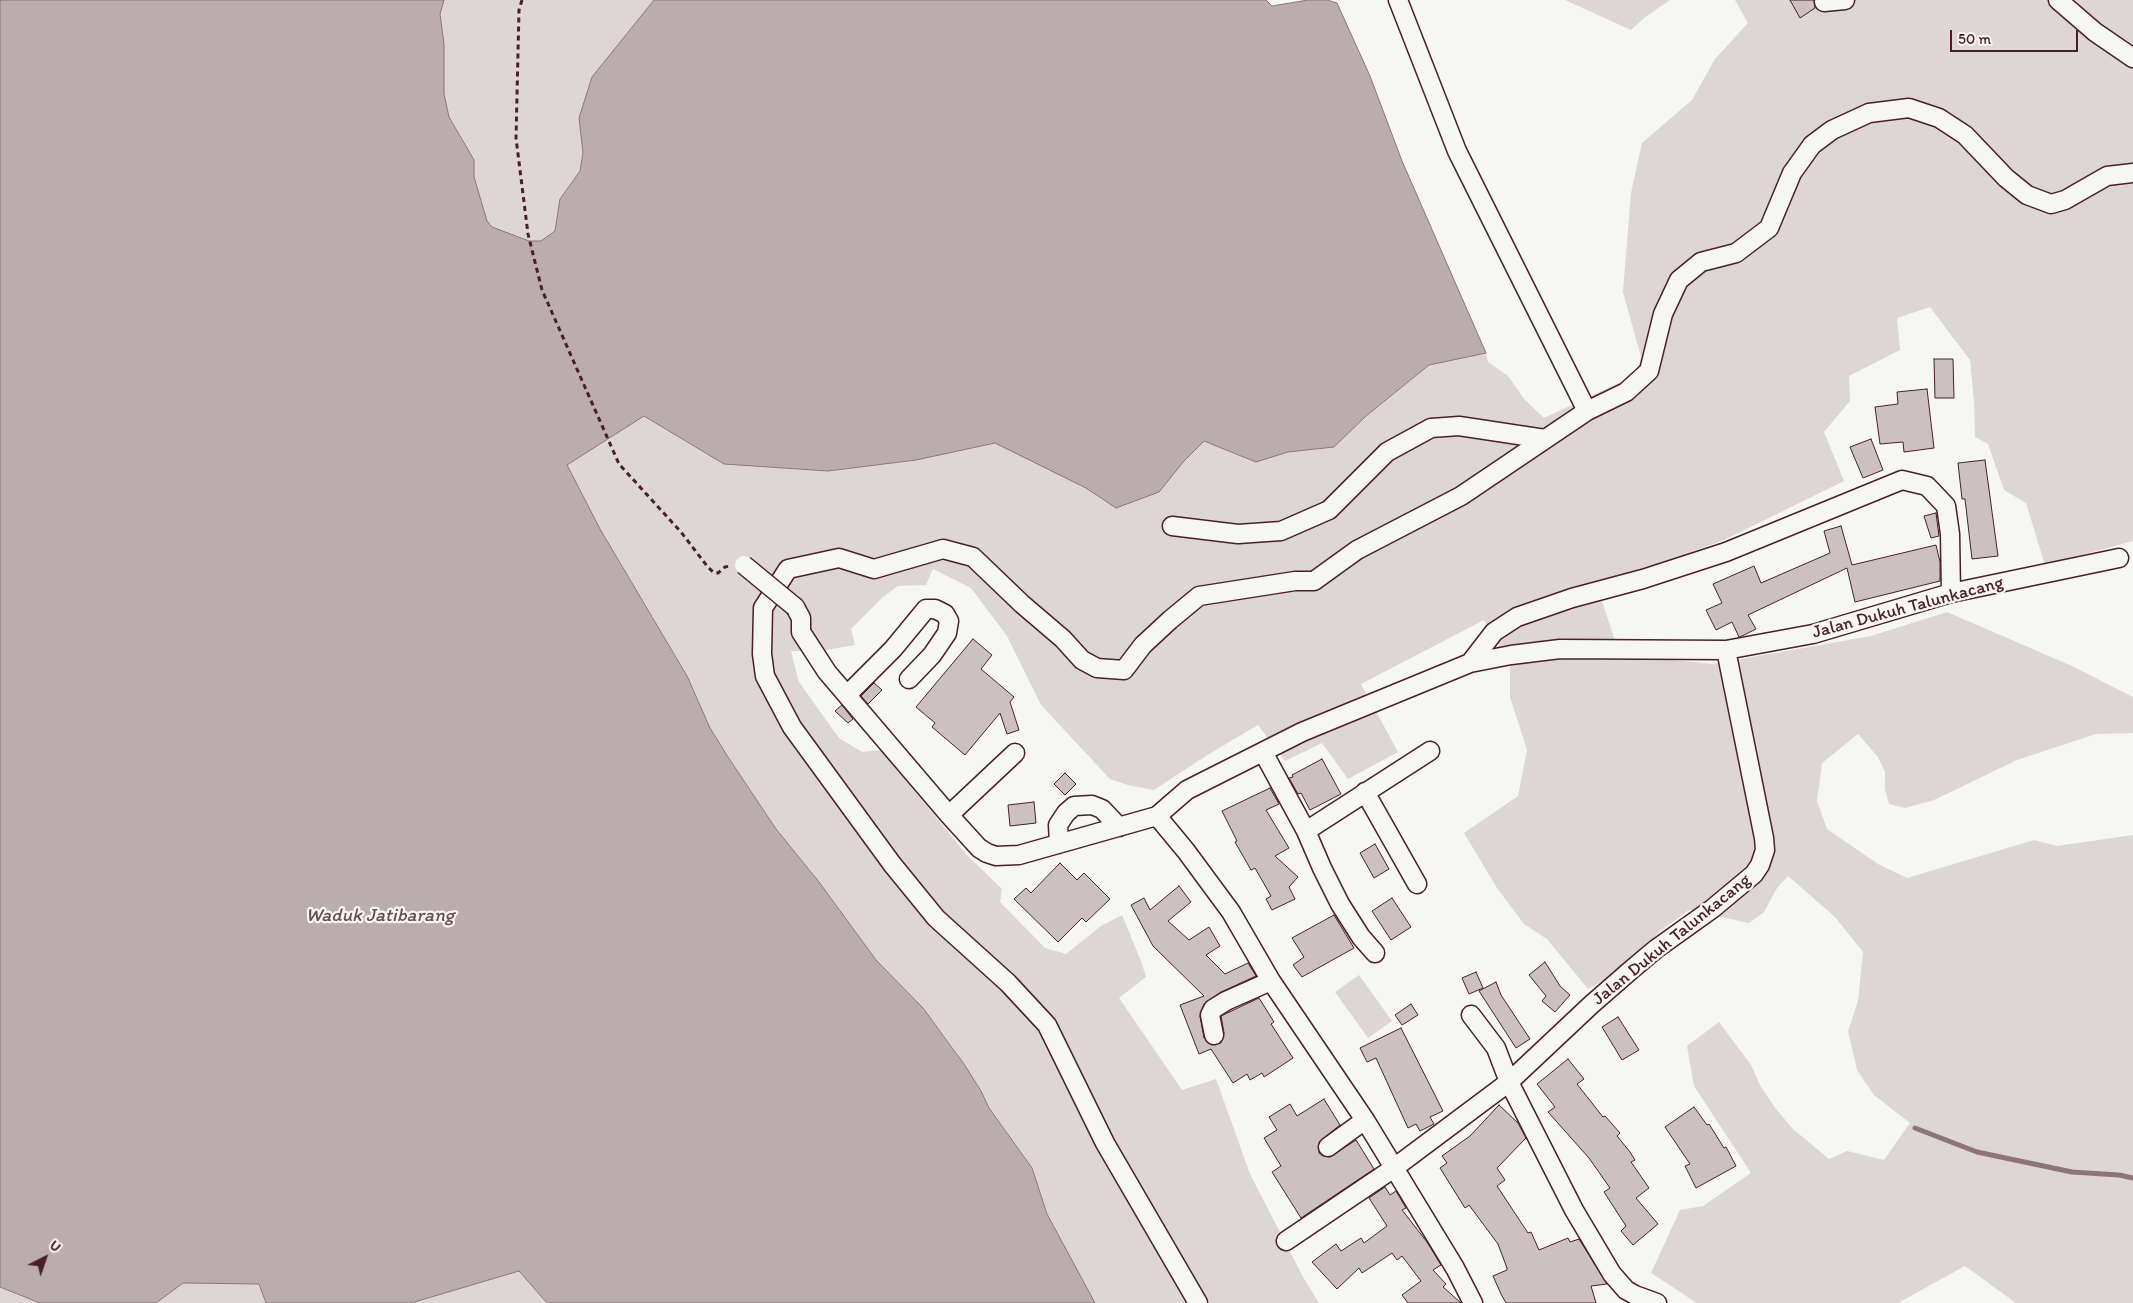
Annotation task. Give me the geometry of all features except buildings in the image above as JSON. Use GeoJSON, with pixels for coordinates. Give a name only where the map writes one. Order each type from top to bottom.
{"type":"FeatureCollection","features":[{"type":"Feature","properties":{"kind":"street"},"geometry":{"type":"LineString","coordinates":[[1398,0],[1457,151],[1586,408]]}},
{"type":"Feature","properties":{"kind":"street"},"geometry":{"type":"LineString","coordinates":[[1824,2],[1845,0]]}},
{"type":"Feature","properties":{"kind":"street"},"geometry":{"type":"LineString","coordinates":[[2058,0],[2095,32],[2133,58]]}},
{"type":"Feature","properties":{"kind":"street"},"geometry":{"type":"LineString","coordinates":[[1198,1303],[1105,1143],[1047,1025],[1008,983],[936,918],[892,864],[792,727],[766,676],[762,654],[763,608],[788,569],[812,562],[839,558],[874,568],[943,549],[973,557],[1022,604],[1063,639],[1082,660],[1097,668],[1124,670],[1150,639],[1199,596],[1295,581],[1314,580],[1357,550],[1461,496],[1545,439],[1586,408],[1626,392],[1649,370],[1663,314],[1679,280],[1700,262],[1736,253],[1769,228],[1792,173],[1812,145],[1832,130],[1869,113],[1909,108],[1939,118],[1965,135],[2006,178],[2027,195],[2051,204],[2065,200],[2107,176],[2133,173]]}},
{"type":"Feature","properties":{"kind":"street"},"geometry":{"type":"LineString","coordinates":[[1172,526],[1238,534],[1281,531],[1329,510],[1387,452],[1432,428],[1459,426],[1545,439]]}},
{"type":"Feature","properties":{"kind":"street"},"geometry":{"type":"LineString","coordinates":[[1470,663],[1494,632],[1517,617],[1572,598],[1644,579],[1726,552],[1902,480],[1927,486],[1946,506],[1950,534],[1951,593]]}},
{"type":"Feature","properties":{"kind":"street","name":"Jalan Dukuh Talunkacang"},"geometry":{"type":"LineString","coordinates":[[1157,816],[1187,790],[1302,732],[1470,663],[1511,655],[1560,649],[1726,650],[1813,634],[1951,593],[2119,558]]}},
{"type":"Feature","properties":{"kind":"street"},"geometry":{"type":"LineString","coordinates":[[744,565],[795,607],[802,618],[801,632],[827,672],[979,848],[996,856],[1018,855],[1157,816],[1186,851],[1231,912],[1271,981],[1365,1120],[1455,1268],[1473,1303]]}},
{"type":"Feature","properties":{"kind":"street"},"geometry":{"type":"LineString","coordinates":[[847,694],[893,648],[926,609],[936,609],[945,614],[949,621],[947,633],[932,654],[909,679]]}},
{"type":"Feature","properties":{"kind":"street","name":"Jalan Dukuh Talunkacang"},"geometry":{"type":"LineString","coordinates":[[1286,1241],[1394,1168],[1509,1082],[1592,1004],[1656,949],[1712,909],[1754,874],[1760,865],[1765,850],[1764,838],[1726,650]]}},
{"type":"Feature","properties":{"kind":"street"},"geometry":{"type":"LineString","coordinates":[[1306,830],[1430,751]]}},
{"type":"Feature","properties":{"kind":"street"},"geometry":{"type":"LineString","coordinates":[[1263,752],[1306,830],[1340,904],[1361,936],[1375,953]]}},
{"type":"Feature","properties":{"kind":"street"},"geometry":{"type":"LineString","coordinates":[[949,815],[1015,753]]}},
{"type":"Feature","properties":{"kind":"street"},"geometry":{"type":"LineString","coordinates":[[1365,792],[1417,884]]}},
{"type":"Feature","properties":{"kind":"street"},"geometry":{"type":"LineString","coordinates":[[1059,844],[1058,825],[1066,813],[1074,806],[1092,805],[1102,809],[1119,827]]}},
{"type":"Feature","properties":{"kind":"street"},"geometry":{"type":"LineString","coordinates":[[1214,1035],[1210,1015],[1213,1009],[1226,1001],[1271,981]]}},
{"type":"Feature","properties":{"kind":"street"},"geometry":{"type":"LineString","coordinates":[[1471,1015],[1496,1048],[1509,1082],[1574,1210],[1612,1274],[1626,1290],[1657,1303]]}},
{"type":"Feature","properties":{"kind":"street"},"geometry":{"type":"LineString","coordinates":[[1328,1146],[1365,1120]]}},
{"type":"Feature","properties":{"kind":"path"},"geometry":{"type":"LineString","coordinates":[[522,0],[519,10],[516,138],[528,234],[542,290],[616,458],[714,572],[718,573],[725,567],[735,568],[744,565]]}},
{"type":"Feature","properties":{"kind":"shaded area"},"geometry":{"type":"Polygon","coordinates":[[[444,0],[654,0],[592,77],[579,118],[583,153],[580,171],[560,199],[555,231],[541,241],[529,241],[492,227],[487,221],[474,177],[474,160],[449,117],[444,94],[444,44],[440,14],[444,0]]]}},
{"type":"Feature","properties":{"kind":"shaded area"},"geometry":{"type":"Polygon","coordinates":[[[1565,0],[1670,0],[1644,18],[1631,30],[1565,0]]]}},
{"type":"Feature","properties":{"kind":"shaded area"},"geometry":{"type":"Polygon","coordinates":[[[1735,0],[2133,0],[2133,541],[2045,565],[2026,503],[2004,490],[1988,444],[1975,437],[1970,360],[1930,307],[1897,318],[1900,350],[1849,376],[1850,401],[1824,432],[1844,481],[1724,540],[1611,582],[1601,598],[1614,638],[1622,655],[1713,664],[1871,636],[1947,612],[2072,666],[2133,697],[2133,733],[2096,734],[2017,760],[1934,800],[1905,808],[1889,804],[1885,789],[1885,772],[1878,757],[1858,734],[1822,763],[1817,801],[1827,829],[1878,864],[1907,878],[2034,840],[2057,846],[2133,835],[2133,1303],[2016,1303],[1965,1266],[1898,1303],[1697,1303],[1651,1273],[1680,1210],[1703,1206],[1751,1173],[1694,1086],[1687,1046],[1719,1022],[1751,1065],[1761,1087],[1776,1109],[1793,1129],[1829,1159],[1847,1151],[1884,1160],[1910,1123],[1874,1095],[1857,1070],[1848,1031],[1858,1001],[1863,952],[1835,917],[1788,876],[1777,888],[1764,912],[1749,923],[1689,910],[1660,931],[1626,968],[1588,989],[1547,939],[1524,924],[1497,888],[1464,833],[1518,796],[1527,750],[1510,697],[1510,664],[1484,620],[1361,684],[1398,752],[1348,779],[1322,743],[1285,761],[1258,725],[1154,790],[1110,779],[1041,705],[1007,636],[971,588],[933,569],[926,585],[898,586],[883,597],[851,629],[855,645],[821,651],[791,651],[799,682],[839,738],[862,752],[881,750],[966,854],[1002,889],[1000,902],[1045,948],[1066,954],[1101,926],[1122,915],[1146,977],[1119,998],[1182,1090],[1216,1079],[1250,1174],[1303,1277],[1319,1303],[1095,1303],[1047,1214],[1032,1168],[989,1108],[981,1091],[954,1049],[923,1008],[876,960],[819,882],[776,829],[728,757],[710,728],[687,676],[600,529],[567,465],[644,416],[724,464],[828,471],[916,460],[995,443],[1086,488],[1116,508],[1184,461],[1204,441],[1256,462],[1288,452],[1333,447],[1366,416],[1429,365],[1486,353],[1488,362],[1508,376],[1525,400],[1544,418],[1636,375],[1641,357],[1623,292],[1631,193],[1642,143],[1692,100],[1715,59],[1748,23],[1735,0]]]}},
{"type":"Feature","properties":{"kind":"shaded area"},"geometry":{"type":"Polygon","coordinates":[[[1359,975],[1392,1021],[1368,1038],[1335,992],[1359,975]]]}},
{"type":"Feature","properties":{"kind":"shaded area"},"geometry":{"type":"Polygon","coordinates":[[[519,1271],[547,1303],[411,1303],[519,1271]]]}},
{"type":"Feature","properties":{"kind":"shaded area"},"geometry":{"type":"Polygon","coordinates":[[[183,1283],[260,1284],[266,1303],[156,1303],[183,1283]]]}},
{"type":"Feature","properties":{"kind":"shaded area"},"geometry":{"type":"Polygon","coordinates":[[[0,1287],[40,1303],[0,1303],[0,1287]]]}},
{"type":"Feature","properties":{"kind":"water","name":"Waduk Jatibarang"},"geometry":{"type":"Polygon","coordinates":[[[0,0],[444,0],[440,14],[444,44],[444,94],[449,117],[474,160],[474,177],[487,221],[492,227],[529,241],[541,241],[555,231],[560,199],[580,171],[583,153],[579,118],[592,77],[654,0],[1266,0],[1272,6],[1308,0],[1327,0],[1337,3],[1370,76],[1402,161],[1486,353],[1429,365],[1366,416],[1334,447],[1288,452],[1256,462],[1204,441],[1184,461],[1159,492],[1116,508],[1086,488],[995,443],[916,460],[828,471],[724,464],[644,416],[567,465],[600,529],[687,676],[710,728],[728,757],[776,829],[819,882],[876,960],[923,1008],[964,1064],[989,1108],[1032,1168],[1047,1214],[1095,1303],[547,1303],[519,1271],[411,1303],[266,1303],[259,1284],[183,1283],[156,1303],[40,1303],[0,1287],[0,0]]]}},
{"type":"Feature","properties":{"kind":"waterway"},"geometry":{"type":"LineString","coordinates":[[1915,1128],[1977,1152],[2072,1172],[2119,1175],[2133,1178]]}}]}
